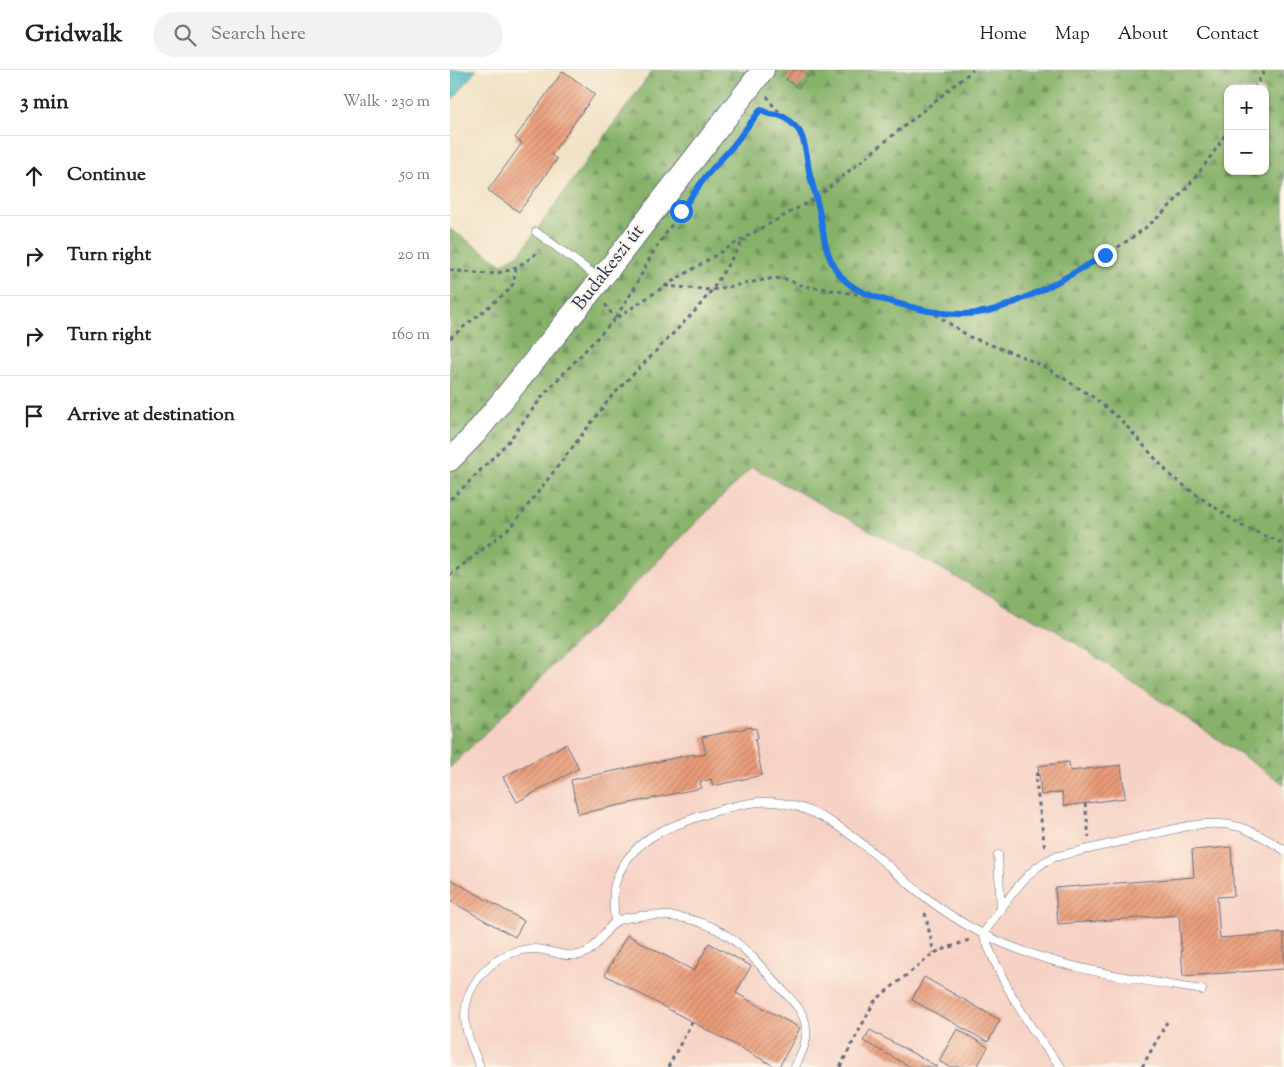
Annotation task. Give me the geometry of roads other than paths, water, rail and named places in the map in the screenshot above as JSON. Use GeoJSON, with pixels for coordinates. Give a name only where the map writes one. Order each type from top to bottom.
{"type":"FeatureCollection","features":[{"type":"Feature","properties":{"kind":"main road","name":"Budakeszi út"},"geometry":{"type":"LineString","coordinates":[[450,460],[475,434],[601,279],[763,70]]}},
{"type":"Feature","properties":{"kind":"lane"},"geometry":{"type":"LineString","coordinates":[[536,232],[601,279]]}},
{"type":"Feature","properties":{"kind":"lane"},"geometry":{"type":"LineString","coordinates":[[615,921],[615,884],[624,864],[639,845],[661,831],[690,819],[735,806],[760,802],[778,803],[800,808],[833,822],[851,834],[942,910],[983,934],[1026,952],[1079,968],[1202,990]]}},
{"type":"Feature","properties":{"kind":"lane"},"geometry":{"type":"LineString","coordinates":[[983,934],[1026,876],[1042,862],[1070,852],[1207,823],[1226,823],[1243,827],[1264,837],[1284,850]]}},
{"type":"Feature","properties":{"kind":"lane"},"geometry":{"type":"LineString","coordinates":[[998,855],[1001,910]]}},
{"type":"Feature","properties":{"kind":"lane"},"geometry":{"type":"LineString","coordinates":[[480,1067],[468,1035],[465,1017],[466,1002],[473,986],[484,971],[498,959],[533,949],[575,956],[584,954],[592,950],[615,921],[654,915],[684,917],[710,925],[743,946],[804,1017],[806,1037],[804,1048],[794,1067]]}},
{"type":"Feature","properties":{"kind":"lane"},"geometry":{"type":"LineString","coordinates":[[983,934],[994,963],[1011,994],[1044,1046],[1061,1067]]}},
{"type":"Feature","properties":{"kind":"water"},"geometry":{"type":"Polygon","coordinates":[[[450,70],[476,70],[450,103],[450,70]]]}}]}
